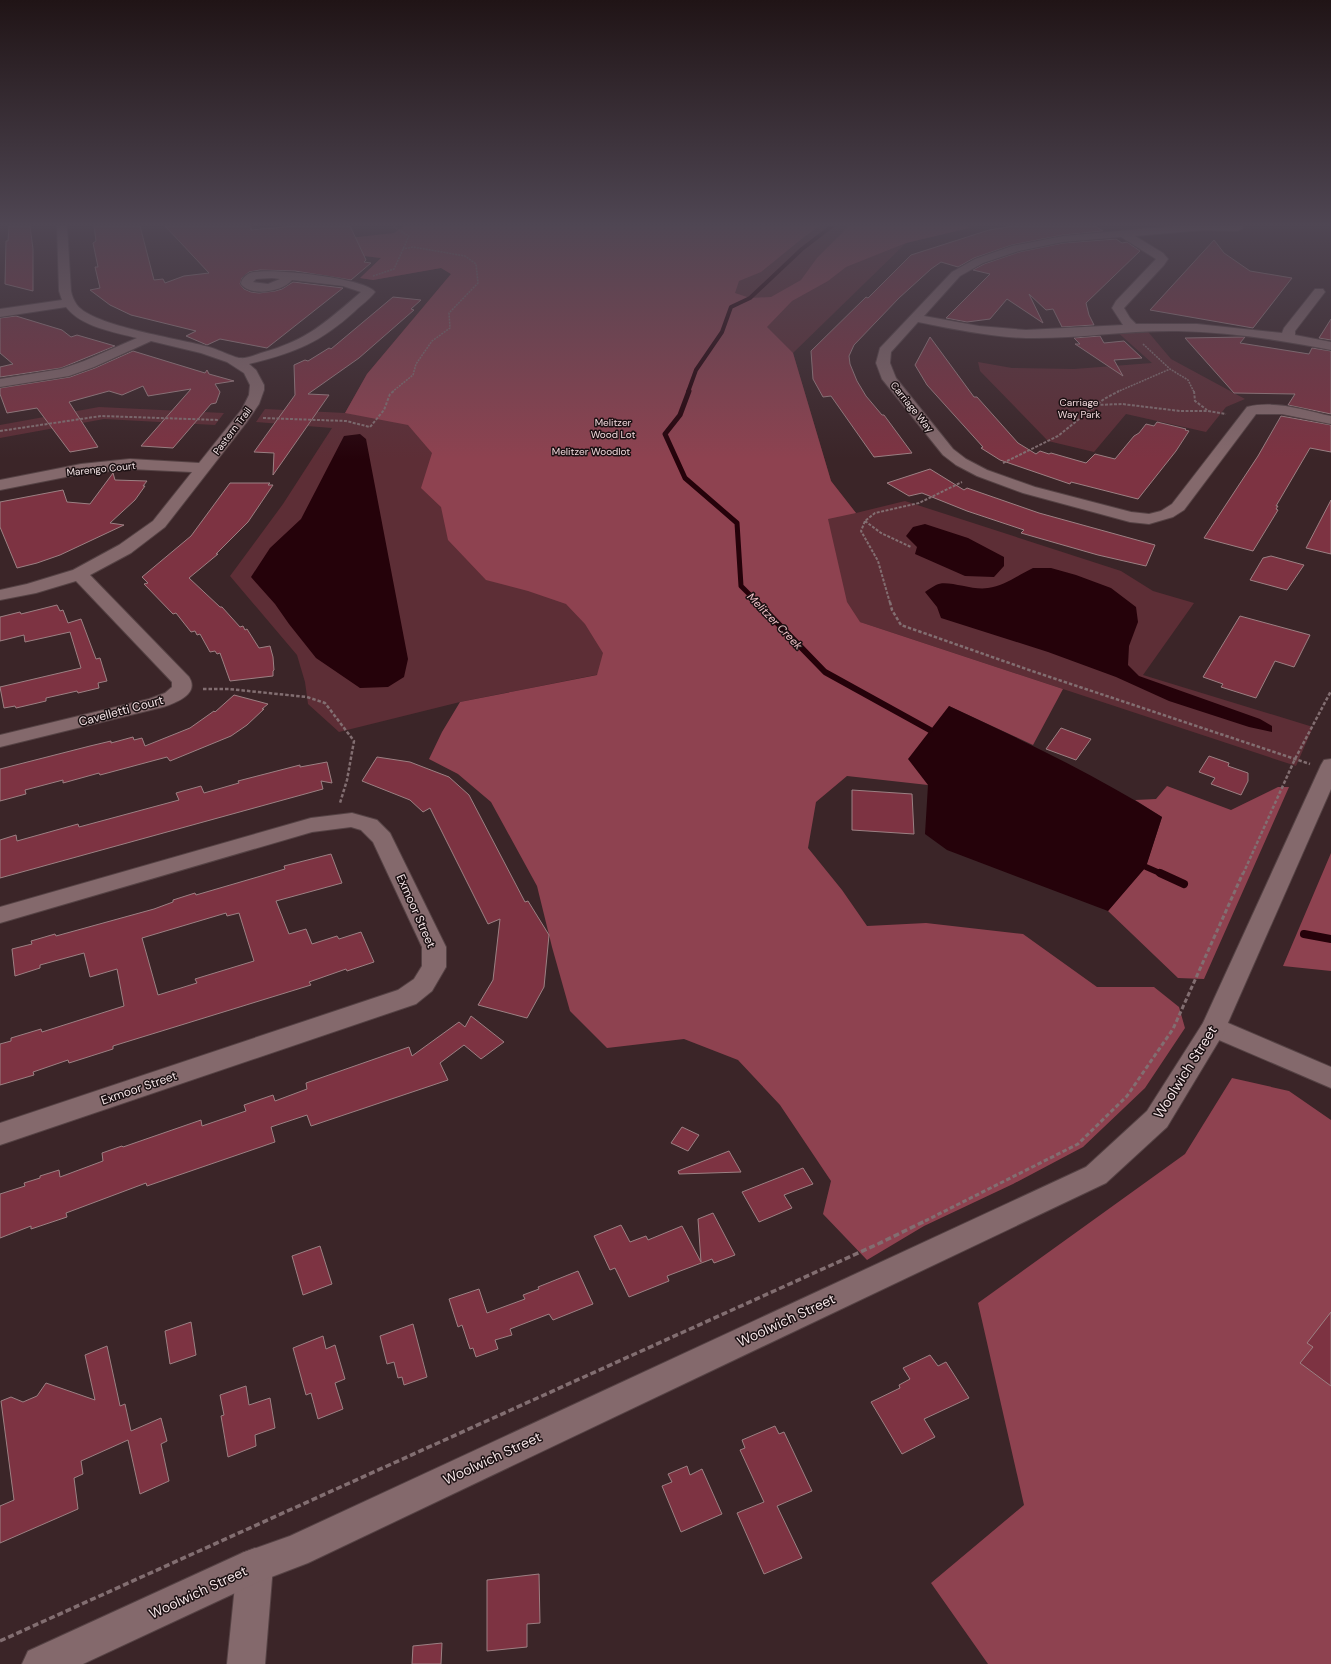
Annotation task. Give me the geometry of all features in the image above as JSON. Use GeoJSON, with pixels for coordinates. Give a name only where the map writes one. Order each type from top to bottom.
{"type":"FeatureCollection","features":[{"type":"Feature","properties":{"kind":"street"},"geometry":{"type":"LineString","coordinates":[[0,313],[65,304]]}},
{"type":"Feature","properties":{"kind":"street","name":"Pastern Trail"},"geometry":{"type":"LineString","coordinates":[[0,595],[79,574],[125,549],[159,524],[241,420],[251,406],[256,395],[257,384],[253,374],[229,358],[216,353],[149,337],[94,321],[75,310],[70,304]]}},
{"type":"Feature","properties":{"kind":"street"},"geometry":{"type":"LineString","coordinates":[[238,363],[305,342],[318,334],[355,304]]}},
{"type":"Feature","properties":{"kind":"street"},"geometry":{"type":"LineString","coordinates":[[916,318],[929,304]]}},
{"type":"Feature","properties":{"kind":"street"},"geometry":{"type":"LineString","coordinates":[[1122,304],[1118,308],[1129,328]]}},
{"type":"Feature","properties":{"kind":"street"},"geometry":{"type":"LineString","coordinates":[[1288,338],[1289,331],[1310,304]]}},
{"type":"Feature","properties":{"kind":"street"},"geometry":{"type":"LineString","coordinates":[[916,318],[996,331],[1040,334],[1129,328],[1179,327],[1288,338],[1331,346]]}},
{"type":"Feature","properties":{"kind":"street","name":"Carriage Way"},"geometry":{"type":"LineString","coordinates":[[916,318],[885,351],[883,363],[889,379],[948,452],[961,462],[989,475],[1029,490],[1130,517],[1149,519],[1167,514],[1178,507],[1252,410],[1265,408],[1282,410],[1331,420]]}},
{"type":"Feature","properties":{"kind":"street"},"geometry":{"type":"LineString","coordinates":[[0,383],[64,373],[89,364],[149,337]]}},
{"type":"Feature","properties":{"kind":"street","name":"Marengo Court"},"geometry":{"type":"LineString","coordinates":[[0,485],[81,469],[130,464],[204,468]]}},
{"type":"Feature","properties":{"kind":"street"},"geometry":{"type":"LineString","coordinates":[[79,574],[182,681],[182,689]]}},
{"type":"Feature","properties":{"kind":"street","name":"Cavelletti Court"},"geometry":{"type":"LineString","coordinates":[[0,741],[156,703],[172,697],[182,689]]}},
{"type":"Feature","properties":{"kind":"street","name":"Woolwich Street"},"geometry":{"type":"LineString","coordinates":[[41,1664],[255,1566],[296,1551],[776,1324],[1096,1176],[1157,1120],[1214,1027],[1330,768]]}},
{"type":"Feature","properties":{"kind":"street","name":"Exmoor Street"},"geometry":{"type":"LineString","coordinates":[[0,914],[311,825],[352,820],[369,825],[382,838],[434,947],[434,967],[423,985],[407,997],[0,1134]]}},
{"type":"Feature","properties":{"kind":"street"},"geometry":{"type":"LineString","coordinates":[[1214,1027],[1331,1078]]}},
{"type":"Feature","properties":{"kind":"street"},"geometry":{"type":"LineString","coordinates":[[246,1664],[255,1566]]}},
{"type":"Feature","properties":{"kind":"path"},"geometry":{"type":"LineString","coordinates":[[261,418],[346,421],[370,427],[384,410],[390,394],[414,375],[416,364],[432,341],[450,328],[449,313],[458,304]]}},
{"type":"Feature","properties":{"kind":"path"},"geometry":{"type":"LineString","coordinates":[[1095,405],[1122,404],[1180,411],[1208,410],[1195,401],[1194,390],[1188,380],[1170,369],[1129,328]]}},
{"type":"Feature","properties":{"kind":"path"},"geometry":{"type":"LineString","coordinates":[[1002,464],[1058,436],[1095,405],[1124,388],[1170,369]]}},
{"type":"Feature","properties":{"kind":"path"},"geometry":{"type":"LineString","coordinates":[[0,431],[101,416],[220,420]]}},
{"type":"Feature","properties":{"kind":"path"},"geometry":{"type":"LineString","coordinates":[[964,482],[919,503],[875,513],[865,521],[861,532],[878,561],[892,610],[901,625],[1032,671],[1295,759],[1330,768]]}},
{"type":"Feature","properties":{"kind":"path"},"geometry":{"type":"LineString","coordinates":[[865,521],[874,530],[911,547]]}},
{"type":"Feature","properties":{"kind":"path"},"geometry":{"type":"LineString","coordinates":[[182,689],[229,689],[307,697],[325,703],[354,741],[347,780],[335,821]]}},
{"type":"Feature","properties":{"kind":"path"},"geometry":{"type":"LineString","coordinates":[[0,1641],[878,1244],[1078,1144],[1127,1096],[1173,1028],[1295,759],[1331,691]]}},
{"type":"Feature","properties":{"kind":"green space","name":"Melitzer Woodlot"},"geometry":{"type":"Polygon","coordinates":[[[426,304],[844,304],[793,353],[831,481],[856,513],[905,501],[1121,571],[1153,591],[1194,603],[1143,675],[1313,727],[1296,766],[860,622],[460,702],[339,732],[308,704],[305,682],[297,655],[230,576],[283,504],[332,428],[256,422],[265,409],[345,413],[367,374],[426,304]]]}},
{"type":"Feature","properties":{"kind":"green space","name":"Melitzer Wood Lot"},"geometry":{"type":"Polygon","coordinates":[[[426,304],[789,304],[767,327],[793,353],[831,481],[856,513],[828,519],[847,602],[860,622],[1063,689],[1033,745],[949,706],[928,785],[847,776],[816,802],[808,848],[842,890],[867,926],[926,923],[1023,934],[1097,987],[1154,987],[1179,1007],[1185,1028],[1145,1088],[1083,1147],[1013,1184],[924,1226],[867,1260],[823,1214],[831,1181],[780,1105],[738,1060],[684,1039],[607,1048],[570,1011],[537,886],[491,802],[458,774],[429,759],[442,732],[460,702],[597,675],[603,653],[585,624],[566,604],[528,591],[486,580],[448,540],[441,507],[421,488],[432,453],[408,425],[345,413],[367,374],[426,304]]]}},
{"type":"Feature","properties":{"kind":"green space","name":"Carriage Way Park"},"geometry":{"type":"Polygon","coordinates":[[[1144,327],[1171,359],[1245,399],[1226,407],[1206,432],[1126,414],[1094,452],[1048,441],[980,371],[978,362],[1012,368],[1074,369],[1152,363],[1115,330],[1144,327]]]}},
{"type":"Feature","properties":{"kind":"green space"},"geometry":{"type":"Polygon","coordinates":[[[99,407],[224,413],[215,425],[104,419],[0,438],[0,425],[99,407]]]}},
{"type":"Feature","properties":{"kind":"green space"},"geometry":{"type":"Polygon","coordinates":[[[1167,786],[1231,810],[1278,787],[1289,787],[1204,979],[1178,978],[1108,911],[1146,866],[1162,817],[1135,800],[1156,799],[1167,786]]]}},
{"type":"Feature","properties":{"kind":"green space"},"geometry":{"type":"Polygon","coordinates":[[[1331,853],[1331,971],[1283,966],[1331,853]]]}},
{"type":"Feature","properties":{"kind":"green space"},"geometry":{"type":"Polygon","coordinates":[[[1232,1078],[1289,1091],[1331,1120],[1331,1664],[988,1664],[931,1583],[1024,1505],[978,1303],[1185,1154],[1232,1078]]]}},
{"type":"Feature","properties":{"kind":"shaded area"},"geometry":{"type":"Polygon","coordinates":[[[360,434],[366,439],[408,659],[404,677],[388,687],[360,688],[316,658],[275,604],[251,577],[270,548],[301,519],[344,436],[360,434]]]}},
{"type":"Feature","properties":{"kind":"shaded area"},"geometry":{"type":"Polygon","coordinates":[[[925,524],[968,538],[1004,557],[1004,566],[994,577],[965,576],[915,554],[917,547],[906,536],[913,527],[925,524]]]}},
{"type":"Feature","properties":{"kind":"shaded area"},"geometry":{"type":"Polygon","coordinates":[[[1033,568],[1051,568],[1076,575],[1111,588],[1136,607],[1138,622],[1129,646],[1128,665],[1139,676],[1260,719],[1272,726],[1272,732],[1249,727],[1169,701],[1116,677],[1048,652],[941,618],[937,607],[925,592],[935,586],[947,583],[975,588],[994,587],[1006,583],[1033,568]]]}},
{"type":"Feature","properties":{"kind":"shaded area"},"geometry":{"type":"Polygon","coordinates":[[[949,706],[1084,772],[1162,817],[1146,867],[1108,911],[947,850],[925,834],[928,785],[908,759],[949,706]]]}},
{"type":"Feature","properties":{"kind":"building"},"geometry":{"type":"Polygon","coordinates":[[[108,304],[323,304],[267,348],[220,339],[207,345],[186,336],[196,331],[131,315],[108,304]]]}},
{"type":"Feature","properties":{"kind":"building"},"geometry":{"type":"Polygon","coordinates":[[[385,304],[417,304],[411,309],[414,310],[359,358],[308,394],[329,395],[273,475],[274,453],[254,452],[295,395],[294,365],[305,360],[308,361],[329,348],[331,349],[385,304]]]}},
{"type":"Feature","properties":{"kind":"building"},"geometry":{"type":"Polygon","coordinates":[[[859,304],[894,304],[854,345],[849,356],[850,364],[857,381],[866,396],[882,415],[884,415],[912,453],[874,457],[831,396],[823,397],[813,379],[811,351],[859,304]]]}},
{"type":"Feature","properties":{"kind":"building"},"geometry":{"type":"Polygon","coordinates":[[[960,304],[1003,304],[990,319],[967,322],[946,318],[960,304]]]}},
{"type":"Feature","properties":{"kind":"building"},"geometry":{"type":"Polygon","coordinates":[[[1014,304],[1034,304],[1043,323],[1014,304]]]}},
{"type":"Feature","properties":{"kind":"building"},"geometry":{"type":"Polygon","coordinates":[[[1039,304],[1086,304],[1089,315],[1094,325],[1062,327],[1053,309],[1046,310],[1039,304]]]}},
{"type":"Feature","properties":{"kind":"building"},"geometry":{"type":"Polygon","coordinates":[[[1156,304],[1272,304],[1253,328],[1150,310],[1156,304]]]}},
{"type":"Feature","properties":{"kind":"building"},"geometry":{"type":"Polygon","coordinates":[[[16,316],[62,330],[71,337],[77,335],[115,346],[61,368],[0,377],[0,367],[13,364],[0,353],[0,318],[16,316]]]}},
{"type":"Feature","properties":{"kind":"building"},"geometry":{"type":"Polygon","coordinates":[[[1331,319],[1331,340],[1319,338],[1331,319]]]}},
{"type":"Feature","properties":{"kind":"building"},"geometry":{"type":"Polygon","coordinates":[[[1100,336],[1104,343],[1124,341],[1142,358],[1114,360],[1123,376],[1075,344],[1080,344],[1074,338],[1100,336]]]}},
{"type":"Feature","properties":{"kind":"building"},"geometry":{"type":"Polygon","coordinates":[[[930,337],[974,397],[977,397],[1018,443],[1036,454],[1040,451],[1086,463],[1095,454],[1115,459],[1146,424],[1154,426],[1157,422],[1189,431],[1176,451],[1138,499],[1071,482],[1070,484],[1000,460],[981,448],[983,447],[927,385],[915,365],[930,337]]]}},
{"type":"Feature","properties":{"kind":"building"},"geometry":{"type":"Polygon","coordinates":[[[1245,337],[1240,343],[1309,354],[1312,348],[1331,351],[1331,414],[1288,405],[1295,394],[1234,393],[1185,338],[1245,337]]]}},
{"type":"Feature","properties":{"kind":"building"},"geometry":{"type":"Polygon","coordinates":[[[133,351],[205,373],[207,370],[209,374],[234,381],[215,384],[220,392],[216,403],[211,404],[173,448],[141,446],[191,389],[148,396],[143,386],[122,395],[109,391],[69,402],[98,447],[70,452],[37,408],[7,413],[0,394],[0,388],[70,377],[95,368],[133,351]]]}},
{"type":"Feature","properties":{"kind":"building"},"geometry":{"type":"Polygon","coordinates":[[[1281,416],[1331,425],[1331,452],[1310,448],[1276,506],[1278,506],[1276,509],[1278,510],[1253,551],[1204,538],[1258,456],[1281,416]]]}},
{"type":"Feature","properties":{"kind":"building"},"geometry":{"type":"Polygon","coordinates":[[[930,469],[964,490],[967,488],[1039,513],[1155,545],[1146,566],[1098,555],[1021,533],[1024,530],[967,511],[922,493],[909,496],[887,483],[930,469]]]}},
{"type":"Feature","properties":{"kind":"building"},"geometry":{"type":"Polygon","coordinates":[[[113,473],[115,480],[147,481],[135,500],[110,523],[124,525],[60,555],[17,568],[0,527],[0,502],[63,490],[67,502],[90,504],[113,473]]]}},
{"type":"Feature","properties":{"kind":"building"},"geometry":{"type":"Polygon","coordinates":[[[230,483],[270,483],[268,485],[273,485],[248,522],[216,554],[218,554],[189,578],[220,607],[222,607],[240,627],[243,626],[245,630],[247,629],[259,648],[270,646],[274,670],[273,676],[230,681],[220,653],[217,654],[215,651],[210,652],[200,634],[197,635],[195,631],[191,632],[176,613],[173,614],[144,584],[148,583],[142,577],[191,536],[230,483]]]}},
{"type":"Feature","properties":{"kind":"building"},"geometry":{"type":"Polygon","coordinates":[[[1331,500],[1331,554],[1306,548],[1331,500]]]}},
{"type":"Feature","properties":{"kind":"building"},"geometry":{"type":"Polygon","coordinates":[[[1271,556],[1304,565],[1287,590],[1250,580],[1263,558],[1271,556]]]}},
{"type":"Feature","properties":{"kind":"building"},"geometry":{"type":"Polygon","coordinates":[[[57,605],[60,611],[63,610],[68,623],[81,619],[96,659],[100,658],[107,681],[98,683],[99,688],[46,698],[46,701],[16,708],[15,706],[4,708],[0,687],[81,668],[70,632],[25,642],[24,635],[0,641],[0,617],[20,612],[21,614],[57,605]]]}},
{"type":"Feature","properties":{"kind":"building"},"geometry":{"type":"Polygon","coordinates":[[[1240,616],[1310,635],[1294,667],[1275,661],[1256,698],[1221,687],[1223,684],[1203,677],[1240,616]]]}},
{"type":"Feature","properties":{"kind":"building"},"geometry":{"type":"Polygon","coordinates":[[[234,695],[268,704],[247,725],[231,736],[170,761],[167,757],[100,775],[99,773],[63,783],[63,780],[25,790],[26,794],[0,801],[0,769],[90,746],[111,741],[111,743],[133,737],[134,740],[142,738],[145,746],[190,728],[214,711],[215,712],[234,695]]]}},
{"type":"Feature","properties":{"kind":"building"},"geometry":{"type":"Polygon","coordinates":[[[1061,728],[1091,739],[1076,760],[1046,749],[1061,728]]]}},
{"type":"Feature","properties":{"kind":"building"},"geometry":{"type":"Polygon","coordinates":[[[1209,756],[1229,763],[1228,766],[1248,773],[1248,781],[1241,795],[1211,784],[1215,778],[1199,772],[1209,756]]]}},
{"type":"Feature","properties":{"kind":"building"},"geometry":{"type":"Polygon","coordinates":[[[377,757],[410,762],[449,777],[469,795],[525,902],[528,901],[549,935],[544,987],[527,1018],[478,1005],[493,980],[500,919],[488,924],[430,808],[423,812],[410,800],[362,781],[377,757]]]}},
{"type":"Feature","properties":{"kind":"building"},"geometry":{"type":"Polygon","coordinates":[[[327,762],[332,783],[321,781],[323,789],[0,878],[0,840],[16,835],[17,841],[78,824],[79,827],[179,800],[176,793],[201,786],[204,793],[239,783],[238,781],[300,765],[300,767],[327,762]]]}},
{"type":"Feature","properties":{"kind":"building"},"geometry":{"type":"Polygon","coordinates":[[[852,790],[912,794],[914,834],[852,830],[852,790]]]}},
{"type":"Feature","properties":{"kind":"building"},"geometry":{"type":"Polygon","coordinates":[[[331,854],[342,883],[276,901],[289,934],[306,929],[312,944],[337,936],[339,939],[361,932],[374,962],[347,971],[346,969],[309,982],[311,985],[113,1046],[113,1049],[69,1063],[68,1060],[33,1072],[34,1075],[0,1085],[0,1044],[11,1041],[11,1038],[41,1029],[42,1032],[124,1006],[117,969],[90,977],[84,953],[40,965],[40,968],[15,976],[12,949],[32,944],[31,941],[55,934],[56,936],[154,909],[173,902],[173,900],[195,893],[196,895],[285,869],[284,866],[331,854]],[[226,913],[142,938],[158,995],[197,983],[195,979],[254,961],[239,913],[227,916],[226,913]]]}},
{"type":"Feature","properties":{"kind":"building"},"geometry":{"type":"Polygon","coordinates":[[[471,1016],[504,1042],[481,1059],[464,1045],[440,1063],[448,1080],[311,1126],[307,1115],[271,1127],[275,1142],[147,1186],[146,1183],[66,1213],[67,1217],[31,1229],[31,1226],[0,1238],[0,1194],[25,1186],[24,1183],[40,1178],[40,1176],[59,1170],[60,1177],[103,1161],[102,1153],[122,1146],[123,1147],[201,1120],[202,1126],[246,1111],[244,1105],[273,1095],[275,1101],[307,1089],[306,1083],[409,1047],[412,1056],[459,1022],[465,1027],[471,1016]]]}},
{"type":"Feature","properties":{"kind":"building"},"geometry":{"type":"Polygon","coordinates":[[[682,1127],[699,1135],[688,1151],[671,1143],[682,1127]]]}},
{"type":"Feature","properties":{"kind":"building"},"geometry":{"type":"Polygon","coordinates":[[[729,1151],[741,1172],[679,1174],[678,1171],[729,1151]]]}},
{"type":"Feature","properties":{"kind":"building"},"geometry":{"type":"Polygon","coordinates":[[[803,1168],[813,1184],[784,1195],[792,1208],[759,1222],[742,1192],[803,1168]]]}},
{"type":"Feature","properties":{"kind":"building"},"geometry":{"type":"Polygon","coordinates":[[[713,1213],[735,1255],[714,1263],[712,1259],[667,1276],[669,1281],[629,1297],[615,1268],[610,1270],[594,1236],[621,1225],[630,1242],[646,1236],[648,1240],[682,1226],[701,1262],[698,1219],[713,1213]]]}},
{"type":"Feature","properties":{"kind":"building"},"geometry":{"type":"Polygon","coordinates":[[[320,1246],[332,1284],[303,1295],[292,1256],[320,1246]]]}},
{"type":"Feature","properties":{"kind":"building"},"geometry":{"type":"Polygon","coordinates":[[[578,1271],[593,1304],[553,1320],[549,1314],[510,1329],[512,1335],[495,1340],[498,1349],[476,1357],[473,1348],[470,1349],[462,1325],[458,1327],[449,1299],[479,1289],[487,1313],[525,1299],[523,1295],[539,1289],[538,1287],[578,1271]]]}},
{"type":"Feature","properties":{"kind":"building"},"geometry":{"type":"Polygon","coordinates":[[[1331,1312],[1331,1386],[1300,1363],[1313,1347],[1307,1343],[1331,1312]]]}},
{"type":"Feature","properties":{"kind":"building"},"geometry":{"type":"Polygon","coordinates":[[[191,1322],[196,1355],[170,1364],[165,1331],[191,1322]]]}},
{"type":"Feature","properties":{"kind":"building"},"geometry":{"type":"Polygon","coordinates":[[[413,1324],[427,1377],[404,1385],[402,1377],[398,1378],[394,1362],[387,1364],[380,1336],[413,1324]]]}},
{"type":"Feature","properties":{"kind":"building"},"geometry":{"type":"Polygon","coordinates":[[[323,1336],[326,1349],[335,1345],[345,1379],[335,1383],[343,1409],[318,1419],[311,1393],[306,1395],[293,1348],[323,1336]]]}},
{"type":"Feature","properties":{"kind":"building"},"geometry":{"type":"Polygon","coordinates":[[[107,1346],[120,1406],[125,1404],[131,1431],[161,1418],[167,1441],[161,1444],[169,1481],[140,1494],[128,1440],[81,1461],[83,1474],[74,1478],[78,1509],[0,1543],[0,1506],[14,1500],[1,1401],[11,1397],[23,1402],[37,1396],[46,1383],[95,1400],[85,1355],[107,1346]]]}},
{"type":"Feature","properties":{"kind":"building"},"geometry":{"type":"Polygon","coordinates":[[[930,1355],[938,1366],[946,1362],[969,1398],[924,1419],[935,1437],[902,1454],[871,1402],[900,1388],[899,1385],[910,1379],[903,1368],[930,1355]]]}},
{"type":"Feature","properties":{"kind":"building"},"geometry":{"type":"Polygon","coordinates":[[[246,1386],[249,1405],[270,1398],[275,1428],[255,1435],[256,1446],[228,1457],[221,1416],[224,1415],[220,1395],[246,1386]]]}},
{"type":"Feature","properties":{"kind":"building"},"geometry":{"type":"Polygon","coordinates":[[[775,1426],[779,1434],[784,1432],[812,1491],[777,1506],[802,1558],[764,1574],[737,1513],[764,1502],[740,1450],[745,1448],[742,1440],[775,1426]]]}},
{"type":"Feature","properties":{"kind":"building"},"geometry":{"type":"Polygon","coordinates":[[[687,1466],[690,1475],[702,1469],[722,1514],[681,1532],[662,1486],[672,1482],[668,1474],[687,1466]]]}},
{"type":"Feature","properties":{"kind":"building"},"geometry":{"type":"Polygon","coordinates":[[[539,1574],[540,1623],[527,1624],[527,1647],[487,1651],[487,1580],[539,1574]]]}},
{"type":"Feature","properties":{"kind":"building"},"geometry":{"type":"Polygon","coordinates":[[[442,1643],[441,1664],[412,1664],[413,1646],[442,1643]]]}},
{"type":"Feature","properties":{"kind":"waterway","name":"Melitzer Creek"},"geometry":{"type":"LineString","coordinates":[[688,392],[696,370],[722,332],[731,307],[738,304]]}},
{"type":"Feature","properties":{"kind":"waterway","name":"Melitzer Creek"},"geometry":{"type":"LineString","coordinates":[[689,391],[680,415],[665,434],[685,478],[737,523],[741,586],[757,602]]}},
{"type":"Feature","properties":{"kind":"waterway","name":"Melitzer Creek"},"geometry":{"type":"LineString","coordinates":[[757,602],[825,672],[930,730]]}},
{"type":"Feature","properties":{"kind":"waterway"},"geometry":{"type":"LineString","coordinates":[[1146,867],[1162,874]]}},
{"type":"Feature","properties":{"kind":"waterway"},"geometry":{"type":"LineString","coordinates":[[1160,873],[1184,884]]}},
{"type":"Feature","properties":{"kind":"waterway","name":"Melitzer Creek"},"geometry":{"type":"LineString","coordinates":[[1304,934],[1331,939]]}}]}
